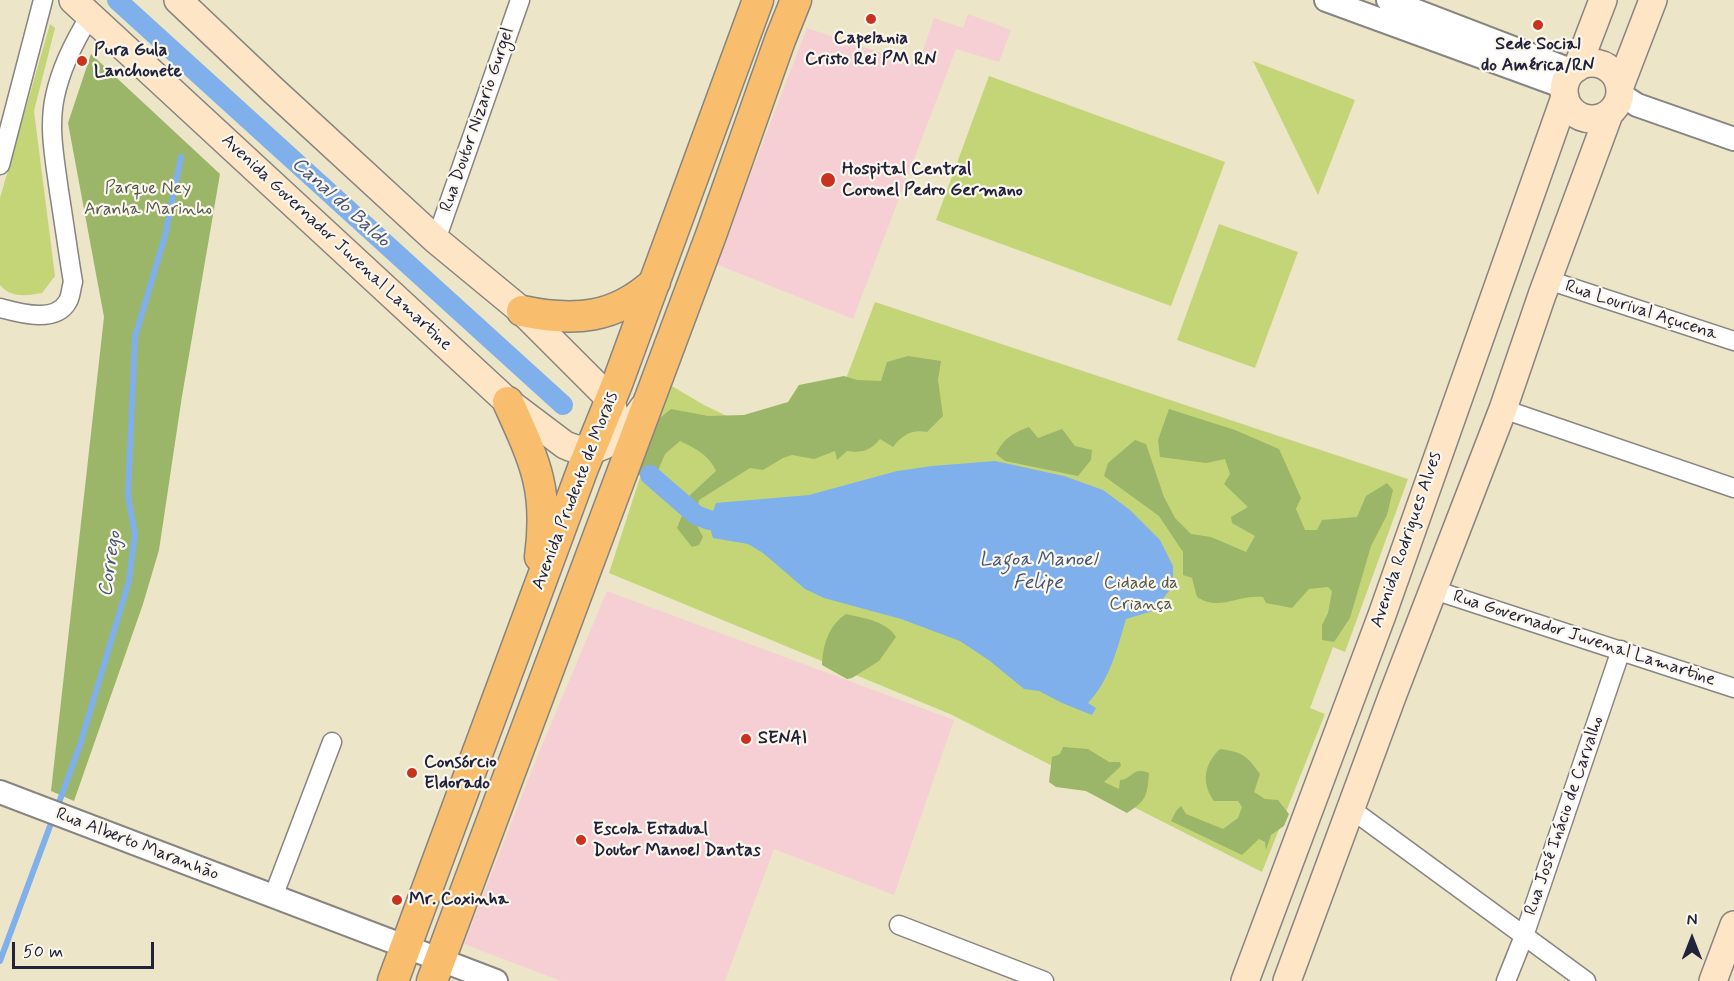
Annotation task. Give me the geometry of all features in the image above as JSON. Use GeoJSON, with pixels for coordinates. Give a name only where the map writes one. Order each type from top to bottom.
{"type":"FeatureCollection","features":[{"type":"Feature","properties":{"kind":"main road"},"geometry":{"type":"LineString","coordinates":[[178,0],[436,240],[522,311],[611,399]]}},
{"type":"Feature","properties":{"kind":"main road","name":"Avenida Prudente de Morais"},"geometry":{"type":"LineString","coordinates":[[393,981],[530,613],[602,446],[611,399],[758,0]]}},
{"type":"Feature","properties":{"kind":"main road"},"geometry":{"type":"LineString","coordinates":[[771,0],[768,17],[770,30],[780,40]]}},
{"type":"Feature","properties":{"kind":"main road","name":"Avenida Prudente de Morais"},"geometry":{"type":"LineString","coordinates":[[435,971],[711,235],[796,0]]}},
{"type":"Feature","properties":{"kind":"main road","name":"Avenida Rodrigues Alves"},"geometry":{"type":"LineString","coordinates":[[1245,981],[1382,615],[1570,81],[1603,0]]}},
{"type":"Feature","properties":{"kind":"main road"},"geometry":{"type":"LineString","coordinates":[[1287,981],[1419,626],[1503,409],[1545,287],[1621,101],[1653,0]]}},
{"type":"Feature","properties":{"kind":"main road","name":"Avenida Governador Juvenal Lamartine"},"geometry":{"type":"LineString","coordinates":[[81,8],[508,402],[575,450],[602,446]]}},
{"type":"Feature","properties":{"kind":"main road"},"geometry":{"type":"LineString","coordinates":[[1594,64],[1603,66],[1611,70],[1621,101],[1591,119],[1582,118],[1568,106],[1570,81],[1594,64]]}},
{"type":"Feature","properties":{"kind":"main road"},"geometry":{"type":"LineString","coordinates":[[1501,279],[1545,287]]}},
{"type":"Feature","properties":{"kind":"main road"},"geometry":{"type":"LineString","coordinates":[[522,311],[562,317],[596,315],[627,304],[655,282]]}},
{"type":"Feature","properties":{"kind":"main road"},"geometry":{"type":"LineString","coordinates":[[590,554],[606,486],[602,446],[633,424],[650,397]]}},
{"type":"Feature","properties":{"kind":"main road"},"geometry":{"type":"LineString","coordinates":[[508,402],[535,464],[542,498],[542,541],[530,613]]}},
{"type":"Feature","properties":{"kind":"main road"},"geometry":{"type":"LineString","coordinates":[[1382,615],[1396,628],[1410,629],[1419,626]]}},
{"type":"Feature","properties":{"kind":"main road"},"geometry":{"type":"LineString","coordinates":[[1302,829],[1318,824],[1333,834],[1338,846]]}},
{"type":"Feature","properties":{"kind":"main road"},"geometry":{"type":"LineString","coordinates":[[1713,981],[1734,925]]}},
{"type":"Feature","properties":{"kind":"street"},"geometry":{"type":"LineString","coordinates":[[0,165],[43,0]]}},
{"type":"Feature","properties":{"kind":"street","name":"Rua Doutor Nizario Gurgel"},"geometry":{"type":"LineString","coordinates":[[436,240],[520,0]]}},
{"type":"Feature","properties":{"kind":"street"},"geometry":{"type":"LineString","coordinates":[[1326,0],[1570,81]]}},
{"type":"Feature","properties":{"kind":"street"},"geometry":{"type":"LineString","coordinates":[[1388,0],[1570,81]]}},
{"type":"Feature","properties":{"kind":"street"},"geometry":{"type":"LineString","coordinates":[[0,308],[36,316],[54,313],[68,303],[73,282],[53,150],[53,114],[55,97],[64,69],[80,31],[81,8]]}},
{"type":"Feature","properties":{"kind":"street"},"geometry":{"type":"LineString","coordinates":[[1621,101],[1734,139]]}},
{"type":"Feature","properties":{"kind":"street","name":"Rua Lourival Açucena"},"geometry":{"type":"LineString","coordinates":[[1545,287],[1734,341]]}},
{"type":"Feature","properties":{"kind":"street"},"geometry":{"type":"LineString","coordinates":[[1503,409],[1734,488]]}},
{"type":"Feature","properties":{"kind":"street","name":"Rua Governador Juvenal Lamartine"},"geometry":{"type":"LineString","coordinates":[[1434,590],[1734,688]]}},
{"type":"Feature","properties":{"kind":"street","name":"Rua José Inácio de Carvalho"},"geometry":{"type":"LineString","coordinates":[[1506,981],[1524,936],[1622,650]]}},
{"type":"Feature","properties":{"kind":"street"},"geometry":{"type":"LineString","coordinates":[[273,897],[332,742]]}},
{"type":"Feature","properties":{"kind":"street","name":"Rua Alberto Maranhão"},"geometry":{"type":"LineString","coordinates":[[0,792],[405,948],[435,971],[496,981]]}},
{"type":"Feature","properties":{"kind":"street"},"geometry":{"type":"LineString","coordinates":[[1351,809],[1586,981]]}},
{"type":"Feature","properties":{"kind":"street"},"geometry":{"type":"LineString","coordinates":[[899,925],[1044,981]]}},
{"type":"Feature","properties":{"kind":"shaded area","name":"Hospital Central Coronel Pedro Germano"},"geometry":{"type":"Polygon","coordinates":[[[968,14],[1011,30],[999,62],[956,49],[853,319],[716,264],[807,28],[918,65],[934,18],[963,28],[968,14]]]}},
{"type":"Feature","properties":{"kind":"shaded area"},"geometry":{"type":"Polygon","coordinates":[[[607,591],[954,720],[894,895],[774,849],[725,981],[561,981],[464,944],[537,757],[607,591]]]}},
{"type":"Feature","properties":{"kind":"green space"},"geometry":{"type":"Polygon","coordinates":[[[50,24],[55,28],[34,111],[55,276],[42,293],[19,295],[9,292],[0,285],[0,198],[50,24]]]}},
{"type":"Feature","properties":{"kind":"green space","name":"Parque Ney Aranha Marinho"},"geometry":{"type":"Polygon","coordinates":[[[91,54],[220,174],[182,396],[159,550],[143,604],[74,801],[51,791],[104,317],[68,123],[91,54]]]}},
{"type":"Feature","properties":{"kind":"green space"},"geometry":{"type":"Polygon","coordinates":[[[1253,61],[1355,100],[1318,195],[1253,61]]]}},
{"type":"Feature","properties":{"kind":"green space"},"geometry":{"type":"Polygon","coordinates":[[[989,76],[1225,162],[1171,306],[936,220],[989,76]]]}},
{"type":"Feature","properties":{"kind":"green space"},"geometry":{"type":"Polygon","coordinates":[[[1219,224],[1298,252],[1255,368],[1177,340],[1219,224]]]}},
{"type":"Feature","properties":{"kind":"green space","name":"Cidade da Criança"},"geometry":{"type":"Polygon","coordinates":[[[875,302],[1408,479],[1345,652],[1333,647],[1310,708],[1325,714],[1262,872],[950,714],[609,573],[670,385],[733,419],[838,400],[875,302]]]}},
{"type":"Feature","properties":{"kind":"green space"},"geometry":{"type":"Polygon","coordinates":[[[908,356],[941,361],[938,380],[943,416],[927,432],[917,431],[908,434],[893,447],[880,439],[869,449],[857,452],[847,451],[837,460],[835,451],[814,459],[792,455],[763,470],[750,468],[699,500],[695,522],[703,537],[699,545],[692,547],[677,528],[690,495],[716,471],[710,461],[680,441],[665,454],[657,473],[644,477],[632,472],[655,422],[671,409],[708,416],[744,415],[788,402],[799,385],[844,376],[857,380],[881,381],[887,362],[908,356]]]}},
{"type":"Feature","properties":{"kind":"green space"},"geometry":{"type":"Polygon","coordinates":[[[1169,409],[1235,430],[1279,449],[1301,498],[1296,509],[1305,530],[1317,530],[1322,520],[1357,517],[1366,496],[1387,483],[1393,490],[1387,515],[1371,546],[1350,618],[1334,642],[1322,640],[1322,625],[1328,613],[1332,591],[1328,587],[1309,589],[1292,608],[1266,603],[1263,597],[1213,603],[1197,597],[1192,578],[1183,575],[1183,552],[1159,516],[1104,476],[1108,463],[1135,440],[1146,444],[1164,497],[1175,518],[1191,534],[1211,537],[1246,552],[1255,536],[1232,523],[1231,517],[1248,507],[1224,484],[1230,474],[1225,459],[1206,463],[1160,457],[1158,440],[1169,409]]]}},
{"type":"Feature","properties":{"kind":"green space"},"geometry":{"type":"Polygon","coordinates":[[[1029,427],[1038,438],[1062,429],[1075,446],[1092,450],[1091,460],[1078,476],[1005,461],[996,454],[1010,437],[1029,427]]]}},
{"type":"Feature","properties":{"kind":"green space"},"geometry":{"type":"Polygon","coordinates":[[[846,614],[881,624],[896,637],[879,661],[847,679],[822,665],[828,636],[835,624],[846,614]]]}},
{"type":"Feature","properties":{"kind":"green space"},"geometry":{"type":"Polygon","coordinates":[[[1063,747],[1088,749],[1109,762],[1120,762],[1121,766],[1104,782],[1119,789],[1120,780],[1139,771],[1149,773],[1145,797],[1127,813],[1086,791],[1056,787],[1049,782],[1052,757],[1060,754],[1063,747]]]}},
{"type":"Feature","properties":{"kind":"green space"},"geometry":{"type":"Polygon","coordinates":[[[1220,749],[1239,753],[1248,759],[1260,774],[1254,792],[1265,799],[1278,800],[1289,814],[1284,826],[1271,835],[1266,850],[1265,842],[1259,839],[1242,855],[1171,821],[1181,806],[1186,814],[1223,829],[1238,818],[1242,807],[1238,801],[1214,801],[1207,787],[1206,774],[1210,761],[1220,749]]]}},
{"type":"Feature","properties":{"kind":"water","name":"Lagoa Manoel Felipe"},"geometry":{"type":"Polygon","coordinates":[[[995,461],[1064,476],[1103,490],[1130,510],[1160,540],[1173,566],[1173,586],[1153,611],[1126,619],[1107,674],[1088,703],[1096,708],[1092,715],[1039,691],[1024,689],[990,661],[960,641],[901,619],[824,598],[805,589],[763,553],[748,544],[713,538],[711,533],[711,520],[716,503],[809,495],[897,471],[995,461]]]}},
{"type":"Feature","properties":{"kind":"waterway","name":"Canal do Baldo"},"geometry":{"type":"LineString","coordinates":[[117,0],[563,405]]}},
{"type":"Feature","properties":{"kind":"waterway","name":"Corrego"},"geometry":{"type":"LineString","coordinates":[[57,808],[80,745],[129,581],[135,534],[128,496],[135,337],[165,236],[181,157]]}},
{"type":"Feature","properties":{"kind":"waterway","name":"Canal do Baldo"},"geometry":{"type":"LineString","coordinates":[[650,475],[696,515],[709,520]]}},
{"type":"Feature","properties":{"kind":"waterway","name":"Corrego"},"geometry":{"type":"LineString","coordinates":[[0,961],[53,818]]}},
{"type":"Feature","properties":{"kind":"place","name":"Capelania Cristo Rei PM RN"},"geometry":{"type":"Point","coordinates":[871,19]}},
{"type":"Feature","properties":{"kind":"place","name":"Sede Social do América/RN"},"geometry":{"type":"Point","coordinates":[1538,25]}},
{"type":"Feature","properties":{"kind":"place","name":"Pura Gula Lanchonete"},"geometry":{"type":"Point","coordinates":[82,61]}},
{"type":"Feature","properties":{"kind":"place","name":"Hospital Central Coronel Pedro Germano"},"geometry":{"type":"Point","coordinates":[828,180]}},
{"type":"Feature","properties":{"kind":"place","name":"SENAI"},"geometry":{"type":"Point","coordinates":[746,739]}},
{"type":"Feature","properties":{"kind":"place","name":"Consórcio Eldorado"},"geometry":{"type":"Point","coordinates":[412,773]}},
{"type":"Feature","properties":{"kind":"place","name":"Escola Estadual Doutor Manoel Dantas"},"geometry":{"type":"Point","coordinates":[581,840]}},
{"type":"Feature","properties":{"kind":"place","name":"Mr. Coxinha"},"geometry":{"type":"Point","coordinates":[397,900]}}]}
